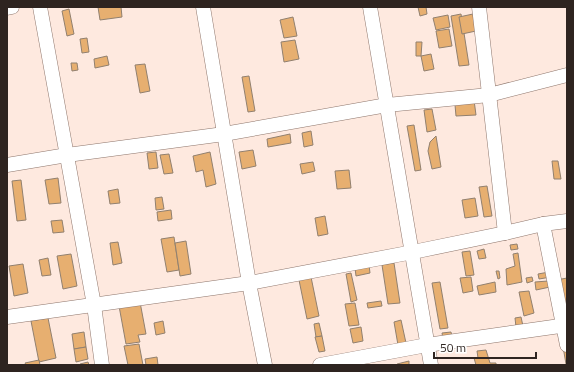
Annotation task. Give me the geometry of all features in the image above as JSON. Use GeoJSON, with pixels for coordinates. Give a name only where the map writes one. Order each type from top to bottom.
{"type":"FeatureCollection","features":[{"type":"Feature","properties":{"kind":"street"},"geometry":{"type":"LineString","coordinates":[[7,8],[12,7]]}},
{"type":"Feature","properties":{"kind":"street"},"geometry":{"type":"LineString","coordinates":[[40,7],[94,305],[102,365]]}},
{"type":"Feature","properties":{"kind":"street"},"geometry":{"type":"LineString","coordinates":[[203,7],[249,283],[265,365]]}},
{"type":"Feature","properties":{"kind":"street"},"geometry":{"type":"LineString","coordinates":[[370,7],[413,252],[431,365]]}},
{"type":"Feature","properties":{"kind":"street"},"geometry":{"type":"LineString","coordinates":[[478,7],[505,233]]}},
{"type":"Feature","properties":{"kind":"street"},"geometry":{"type":"LineString","coordinates":[[7,165],[67,155],[224,134],[387,105],[489,95],[567,75]]}},
{"type":"Feature","properties":{"kind":"street"},"geometry":{"type":"LineString","coordinates":[[7,317],[249,283],[413,252],[543,224],[567,221]]}},
{"type":"Feature","properties":{"kind":"street"},"geometry":{"type":"LineString","coordinates":[[543,224],[565,325],[567,345]]}},
{"type":"Feature","properties":{"kind":"street"},"geometry":{"type":"LineString","coordinates":[[320,365],[427,345],[565,325]]}},
{"type":"Feature","properties":{"kind":"building"},"geometry":{"type":"Polygon","coordinates":[[[98,7],[121,7],[122,17],[100,20],[98,7]]]}},
{"type":"Feature","properties":{"kind":"building"},"geometry":{"type":"Polygon","coordinates":[[[418,7],[426,7],[427,14],[420,16],[418,7]]]}},
{"type":"Feature","properties":{"kind":"building"},"geometry":{"type":"Polygon","coordinates":[[[69,9],[74,34],[67,36],[62,11],[69,9]]]}},
{"type":"Feature","properties":{"kind":"building"},"geometry":{"type":"Polygon","coordinates":[[[461,14],[469,65],[459,66],[451,16],[461,14]]]}},
{"type":"Feature","properties":{"kind":"building"},"geometry":{"type":"Polygon","coordinates":[[[473,14],[476,31],[462,34],[459,17],[473,14]]]}},
{"type":"Feature","properties":{"kind":"building"},"geometry":{"type":"Polygon","coordinates":[[[448,15],[450,27],[436,30],[433,18],[448,15]]]}},
{"type":"Feature","properties":{"kind":"building"},"geometry":{"type":"Polygon","coordinates":[[[293,17],[297,36],[284,38],[280,20],[293,17]]]}},
{"type":"Feature","properties":{"kind":"building"},"geometry":{"type":"Polygon","coordinates":[[[449,29],[452,46],[439,48],[436,31],[449,29]]]}},
{"type":"Feature","properties":{"kind":"building"},"geometry":{"type":"Polygon","coordinates":[[[87,38],[89,52],[82,53],[80,39],[87,38]]]}},
{"type":"Feature","properties":{"kind":"building"},"geometry":{"type":"Polygon","coordinates":[[[295,40],[299,59],[284,62],[281,42],[295,40]]]}},
{"type":"Feature","properties":{"kind":"building"},"geometry":{"type":"Polygon","coordinates":[[[416,42],[422,42],[421,56],[416,56],[416,42]]]}},
{"type":"Feature","properties":{"kind":"building"},"geometry":{"type":"Polygon","coordinates":[[[431,54],[434,69],[424,71],[421,56],[431,54]]]}},
{"type":"Feature","properties":{"kind":"building"},"geometry":{"type":"Polygon","coordinates":[[[107,56],[109,65],[95,68],[94,59],[107,56]]]}},
{"type":"Feature","properties":{"kind":"building"},"geometry":{"type":"Polygon","coordinates":[[[71,63],[77,63],[78,70],[72,71],[71,63]]]}},
{"type":"Feature","properties":{"kind":"building"},"geometry":{"type":"Polygon","coordinates":[[[145,64],[150,91],[140,93],[135,65],[145,64]]]}},
{"type":"Feature","properties":{"kind":"building"},"geometry":{"type":"Polygon","coordinates":[[[249,76],[255,111],[248,112],[242,77],[249,76]]]}},
{"type":"Feature","properties":{"kind":"building"},"geometry":{"type":"Polygon","coordinates":[[[474,100],[476,115],[456,116],[455,105],[474,100]]]}},
{"type":"Feature","properties":{"kind":"building"},"geometry":{"type":"Polygon","coordinates":[[[432,109],[436,130],[427,132],[424,110],[432,109]]]}},
{"type":"Feature","properties":{"kind":"building"},"geometry":{"type":"Polygon","coordinates":[[[414,125],[421,170],[415,171],[407,126],[414,125]]]}},
{"type":"Feature","properties":{"kind":"building"},"geometry":{"type":"Polygon","coordinates":[[[311,131],[313,145],[304,147],[302,133],[311,131]]]}},
{"type":"Feature","properties":{"kind":"building"},"geometry":{"type":"Polygon","coordinates":[[[290,134],[291,143],[268,147],[267,139],[290,134]]]}},
{"type":"Feature","properties":{"kind":"building"},"geometry":{"type":"Polygon","coordinates":[[[436,136],[441,167],[432,169],[428,151],[430,142],[436,136]]]}},
{"type":"Feature","properties":{"kind":"building"},"geometry":{"type":"Polygon","coordinates":[[[253,150],[256,166],[242,169],[239,152],[253,150]]]}},
{"type":"Feature","properties":{"kind":"building"},"geometry":{"type":"Polygon","coordinates":[[[156,152],[158,168],[149,169],[147,153],[156,152]]]}},
{"type":"Feature","properties":{"kind":"building"},"geometry":{"type":"Polygon","coordinates":[[[210,152],[216,184],[206,187],[203,170],[196,172],[193,156],[210,152]]]}},
{"type":"Feature","properties":{"kind":"building"},"geometry":{"type":"Polygon","coordinates":[[[169,154],[173,173],[164,174],[160,155],[169,154]]]}},
{"type":"Feature","properties":{"kind":"building"},"geometry":{"type":"Polygon","coordinates":[[[552,161],[558,161],[561,179],[554,179],[552,161]]]}},
{"type":"Feature","properties":{"kind":"building"},"geometry":{"type":"Polygon","coordinates":[[[313,162],[315,171],[302,174],[300,164],[313,162]]]}},
{"type":"Feature","properties":{"kind":"building"},"geometry":{"type":"Polygon","coordinates":[[[349,170],[351,188],[337,189],[335,171],[349,170]]]}},
{"type":"Feature","properties":{"kind":"building"},"geometry":{"type":"Polygon","coordinates":[[[58,178],[61,203],[49,204],[45,180],[58,178]]]}},
{"type":"Feature","properties":{"kind":"building"},"geometry":{"type":"Polygon","coordinates":[[[21,180],[26,220],[17,221],[12,181],[21,180]]]}},
{"type":"Feature","properties":{"kind":"building"},"geometry":{"type":"Polygon","coordinates":[[[487,186],[492,216],[484,217],[479,187],[487,186]]]}},
{"type":"Feature","properties":{"kind":"building"},"geometry":{"type":"Polygon","coordinates":[[[118,189],[120,203],[110,204],[108,191],[118,189]]]}},
{"type":"Feature","properties":{"kind":"building"},"geometry":{"type":"Polygon","coordinates":[[[162,197],[164,209],[156,210],[155,198],[162,197]]]}},
{"type":"Feature","properties":{"kind":"building"},"geometry":{"type":"Polygon","coordinates":[[[475,198],[478,216],[465,218],[462,200],[475,198]]]}},
{"type":"Feature","properties":{"kind":"building"},"geometry":{"type":"Polygon","coordinates":[[[171,210],[172,219],[158,221],[157,212],[171,210]]]}},
{"type":"Feature","properties":{"kind":"building"},"geometry":{"type":"Polygon","coordinates":[[[325,216],[328,234],[318,236],[315,218],[325,216]]]}},
{"type":"Feature","properties":{"kind":"building"},"geometry":{"type":"Polygon","coordinates":[[[62,220],[64,232],[53,233],[51,221],[62,220]]]}},
{"type":"Feature","properties":{"kind":"building"},"geometry":{"type":"Polygon","coordinates":[[[174,237],[179,270],[167,272],[161,239],[174,237]]]}},
{"type":"Feature","properties":{"kind":"building"},"geometry":{"type":"Polygon","coordinates":[[[186,241],[191,274],[180,276],[175,243],[186,241]]]}},
{"type":"Feature","properties":{"kind":"building"},"geometry":{"type":"Polygon","coordinates":[[[118,242],[122,263],[113,265],[110,243],[118,242]]]}},
{"type":"Feature","properties":{"kind":"building"},"geometry":{"type":"Polygon","coordinates":[[[517,244],[518,249],[511,250],[510,245],[517,244]]]}},
{"type":"Feature","properties":{"kind":"building"},"geometry":{"type":"Polygon","coordinates":[[[484,249],[486,258],[479,259],[477,251],[484,249]]]}},
{"type":"Feature","properties":{"kind":"building"},"geometry":{"type":"Polygon","coordinates":[[[470,251],[474,275],[466,276],[462,252],[470,251]]]}},
{"type":"Feature","properties":{"kind":"building"},"geometry":{"type":"Polygon","coordinates":[[[518,253],[522,282],[507,285],[506,269],[515,266],[513,254],[518,253]]]}},
{"type":"Feature","properties":{"kind":"building"},"geometry":{"type":"Polygon","coordinates":[[[71,254],[77,286],[63,289],[57,256],[71,254]]]}},
{"type":"Feature","properties":{"kind":"building"},"geometry":{"type":"Polygon","coordinates":[[[48,258],[51,275],[42,276],[39,260],[48,258]]]}},
{"type":"Feature","properties":{"kind":"building"},"geometry":{"type":"Polygon","coordinates":[[[394,263],[400,303],[388,304],[382,265],[394,263]]]}},
{"type":"Feature","properties":{"kind":"building"},"geometry":{"type":"Polygon","coordinates":[[[23,264],[28,293],[14,296],[9,266],[23,264]]]}},
{"type":"Feature","properties":{"kind":"building"},"geometry":{"type":"Polygon","coordinates":[[[369,265],[370,273],[356,276],[355,268],[369,265]]]}},
{"type":"Feature","properties":{"kind":"building"},"geometry":{"type":"Polygon","coordinates":[[[496,271],[499,271],[500,278],[498,279],[496,271]]]}},
{"type":"Feature","properties":{"kind":"building"},"geometry":{"type":"Polygon","coordinates":[[[549,272],[551,277],[539,279],[538,274],[549,272]]]}},
{"type":"Feature","properties":{"kind":"building"},"geometry":{"type":"Polygon","coordinates":[[[351,273],[357,300],[351,302],[346,274],[351,273]]]}},
{"type":"Feature","properties":{"kind":"building"},"geometry":{"type":"Polygon","coordinates":[[[311,277],[319,316],[307,319],[299,280],[311,277]]]}},
{"type":"Feature","properties":{"kind":"building"},"geometry":{"type":"Polygon","coordinates":[[[471,277],[473,291],[463,293],[460,278],[471,277]]]}},
{"type":"Feature","properties":{"kind":"building"},"geometry":{"type":"Polygon","coordinates":[[[532,277],[533,281],[527,283],[526,278],[532,277]]]}},
{"type":"Feature","properties":{"kind":"building"},"geometry":{"type":"Polygon","coordinates":[[[567,278],[567,304],[556,307],[551,281],[567,278]]]}},
{"type":"Feature","properties":{"kind":"building"},"geometry":{"type":"Polygon","coordinates":[[[548,281],[550,287],[536,290],[535,282],[548,281]]]}},
{"type":"Feature","properties":{"kind":"building"},"geometry":{"type":"Polygon","coordinates":[[[440,282],[448,328],[440,329],[432,283],[440,282]]]}},
{"type":"Feature","properties":{"kind":"building"},"geometry":{"type":"Polygon","coordinates":[[[495,282],[496,292],[479,295],[477,286],[495,282]]]}},
{"type":"Feature","properties":{"kind":"building"},"geometry":{"type":"Polygon","coordinates":[[[529,291],[534,313],[524,316],[519,292],[529,291]]]}},
{"type":"Feature","properties":{"kind":"building"},"geometry":{"type":"Polygon","coordinates":[[[381,301],[382,306],[368,308],[367,303],[381,301]]]}},
{"type":"Feature","properties":{"kind":"building"},"geometry":{"type":"Polygon","coordinates":[[[140,302],[146,334],[138,335],[140,342],[126,344],[119,306],[140,302]]]}},
{"type":"Feature","properties":{"kind":"building"},"geometry":{"type":"Polygon","coordinates":[[[355,303],[359,325],[349,326],[345,304],[355,303]]]}},
{"type":"Feature","properties":{"kind":"building"},"geometry":{"type":"Polygon","coordinates":[[[521,317],[523,326],[516,327],[515,318],[521,317]]]}},
{"type":"Feature","properties":{"kind":"building"},"geometry":{"type":"Polygon","coordinates":[[[48,318],[56,358],[39,362],[31,321],[48,318]]]}},
{"type":"Feature","properties":{"kind":"building"},"geometry":{"type":"Polygon","coordinates":[[[401,320],[406,343],[398,345],[394,322],[401,320]]]}},
{"type":"Feature","properties":{"kind":"building"},"geometry":{"type":"Polygon","coordinates":[[[163,321],[165,333],[156,335],[154,323],[163,321]]]}},
{"type":"Feature","properties":{"kind":"building"},"geometry":{"type":"Polygon","coordinates":[[[319,323],[322,336],[316,337],[314,324],[319,323]]]}},
{"type":"Feature","properties":{"kind":"building"},"geometry":{"type":"Polygon","coordinates":[[[361,327],[363,341],[353,343],[350,329],[361,327]]]}},
{"type":"Feature","properties":{"kind":"building"},"geometry":{"type":"Polygon","coordinates":[[[84,332],[86,347],[74,349],[72,334],[84,332]]]}},
{"type":"Feature","properties":{"kind":"building"},"geometry":{"type":"Polygon","coordinates":[[[451,332],[452,337],[443,339],[442,333],[451,332]]]}},
{"type":"Feature","properties":{"kind":"building"},"geometry":{"type":"Polygon","coordinates":[[[567,334],[567,364],[566,364],[561,335],[567,334]]]}},
{"type":"Feature","properties":{"kind":"building"},"geometry":{"type":"Polygon","coordinates":[[[322,336],[325,351],[319,352],[315,337],[322,336]]]}},
{"type":"Feature","properties":{"kind":"building"},"geometry":{"type":"Polygon","coordinates":[[[139,344],[143,365],[128,365],[124,346],[139,344]]]}},
{"type":"Feature","properties":{"kind":"building"},"geometry":{"type":"Polygon","coordinates":[[[86,347],[88,359],[76,362],[74,349],[86,347]]]}},
{"type":"Feature","properties":{"kind":"building"},"geometry":{"type":"Polygon","coordinates":[[[486,350],[490,363],[496,363],[496,365],[476,365],[474,358],[478,358],[477,351],[486,350]]]}},
{"type":"Feature","properties":{"kind":"building"},"geometry":{"type":"Polygon","coordinates":[[[157,357],[158,365],[146,365],[145,359],[157,357]]]}},
{"type":"Feature","properties":{"kind":"building"},"geometry":{"type":"Polygon","coordinates":[[[39,360],[40,365],[26,365],[25,363],[39,360]]]}},
{"type":"Feature","properties":{"kind":"building"},"geometry":{"type":"Polygon","coordinates":[[[409,361],[409,365],[397,365],[397,364],[409,361]]]}},
{"type":"Feature","properties":{"kind":"building"},"geometry":{"type":"Polygon","coordinates":[[[88,362],[89,365],[80,365],[80,364],[88,362]]]}}]}
